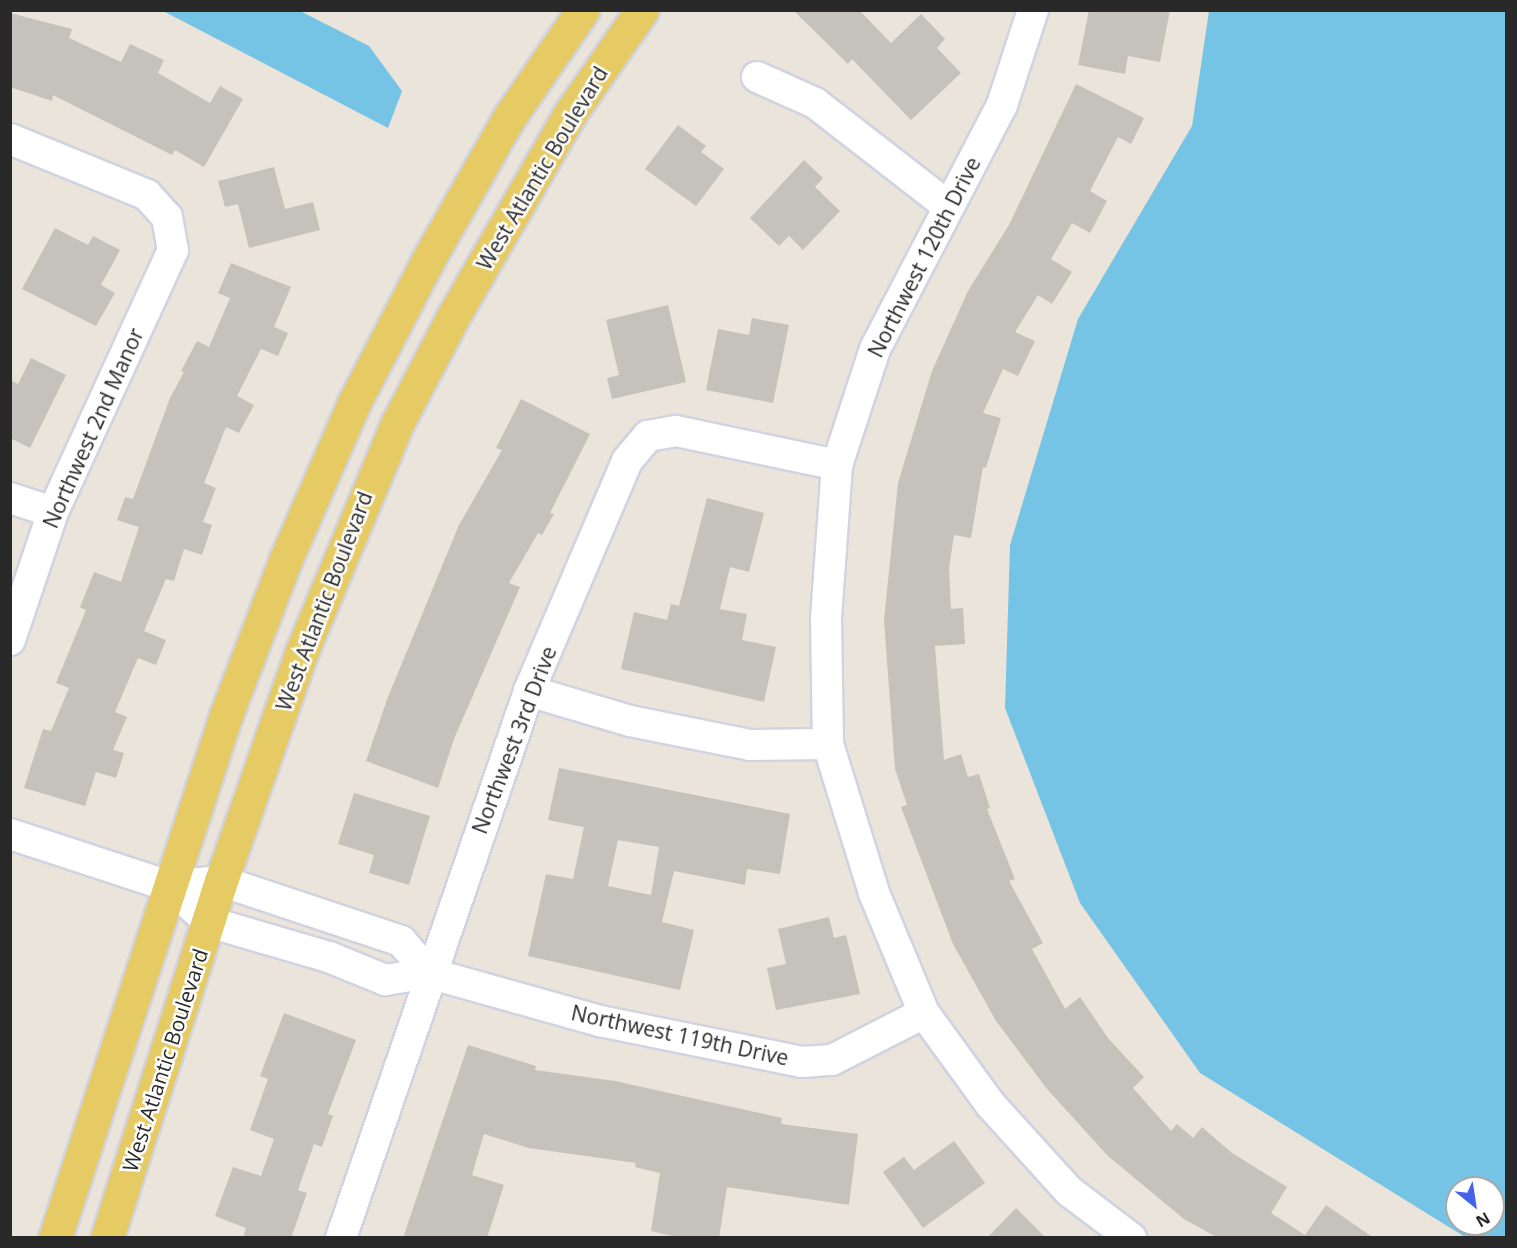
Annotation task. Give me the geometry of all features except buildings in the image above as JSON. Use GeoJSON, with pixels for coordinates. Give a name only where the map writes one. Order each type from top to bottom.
{"type":"FeatureCollection","features":[{"type":"Feature","properties":{"kind":"main road"},"geometry":{"type":"LineString","coordinates":[[55,1238],[226,715],[285,561],[354,403],[428,260],[508,119],[583,10]]}},
{"type":"Feature","properties":{"kind":"main road","name":"West Atlantic Boulevard"},"geometry":{"type":"LineString","coordinates":[[107,1238],[221,881],[302,651],[397,424],[453,317],[569,115],[642,10]]}},
{"type":"Feature","properties":{"kind":"street","name":"Northwest 120th Drive"},"geometry":{"type":"LineString","coordinates":[[1034,10],[1002,105],[875,349],[837,465],[826,618],[828,744],[874,893],[924,1013],[990,1104],[1069,1191],[1131,1238]]}},
{"type":"Feature","properties":{"kind":"street"},"geometry":{"type":"LineString","coordinates":[[757,77],[815,103],[948,206]]}},
{"type":"Feature","properties":{"kind":"street","name":"Northwest 2nd Manor"},"geometry":{"type":"LineString","coordinates":[[10,139],[147,195],[167,217],[173,250],[53,512],[10,640]]}},
{"type":"Feature","properties":{"kind":"street","name":"Northwest 3rd Drive"},"geometry":{"type":"LineString","coordinates":[[341,1238],[429,973],[529,691],[627,461],[648,436],[676,431],[837,465]]}},
{"type":"Feature","properties":{"kind":"street"},"geometry":{"type":"LineString","coordinates":[[10,498],[53,512]]}},
{"type":"Feature","properties":{"kind":"street"},"geometry":{"type":"LineString","coordinates":[[529,691],[630,721],[750,745],[828,744]]}},
{"type":"Feature","properties":{"kind":"street","name":"Northwest 119th Drive"},"geometry":{"type":"LineString","coordinates":[[10,834],[169,886],[221,881],[401,942],[429,973]]}},
{"type":"Feature","properties":{"kind":"street","name":"Northwest 119th Drive"},"geometry":{"type":"LineString","coordinates":[[169,886],[209,922],[329,957],[385,980],[429,973],[600,1020],[802,1062],[832,1060],[924,1013]]}},
{"type":"Feature","properties":{"kind":"water"},"geometry":{"type":"Polygon","coordinates":[[[163,11],[300,11],[369,46],[402,91],[388,128],[163,11]]]}},
{"type":"Feature","properties":{"kind":"water"},"geometry":{"type":"Polygon","coordinates":[[[1209,11],[1506,11],[1506,1237],[1463,1236],[1505,1236],[1505,1176],[1445,1176],[1445,1225],[1200,1073],[1080,903],[1005,708],[1010,545],[1078,319],[1192,126],[1209,11]]]}}]}
